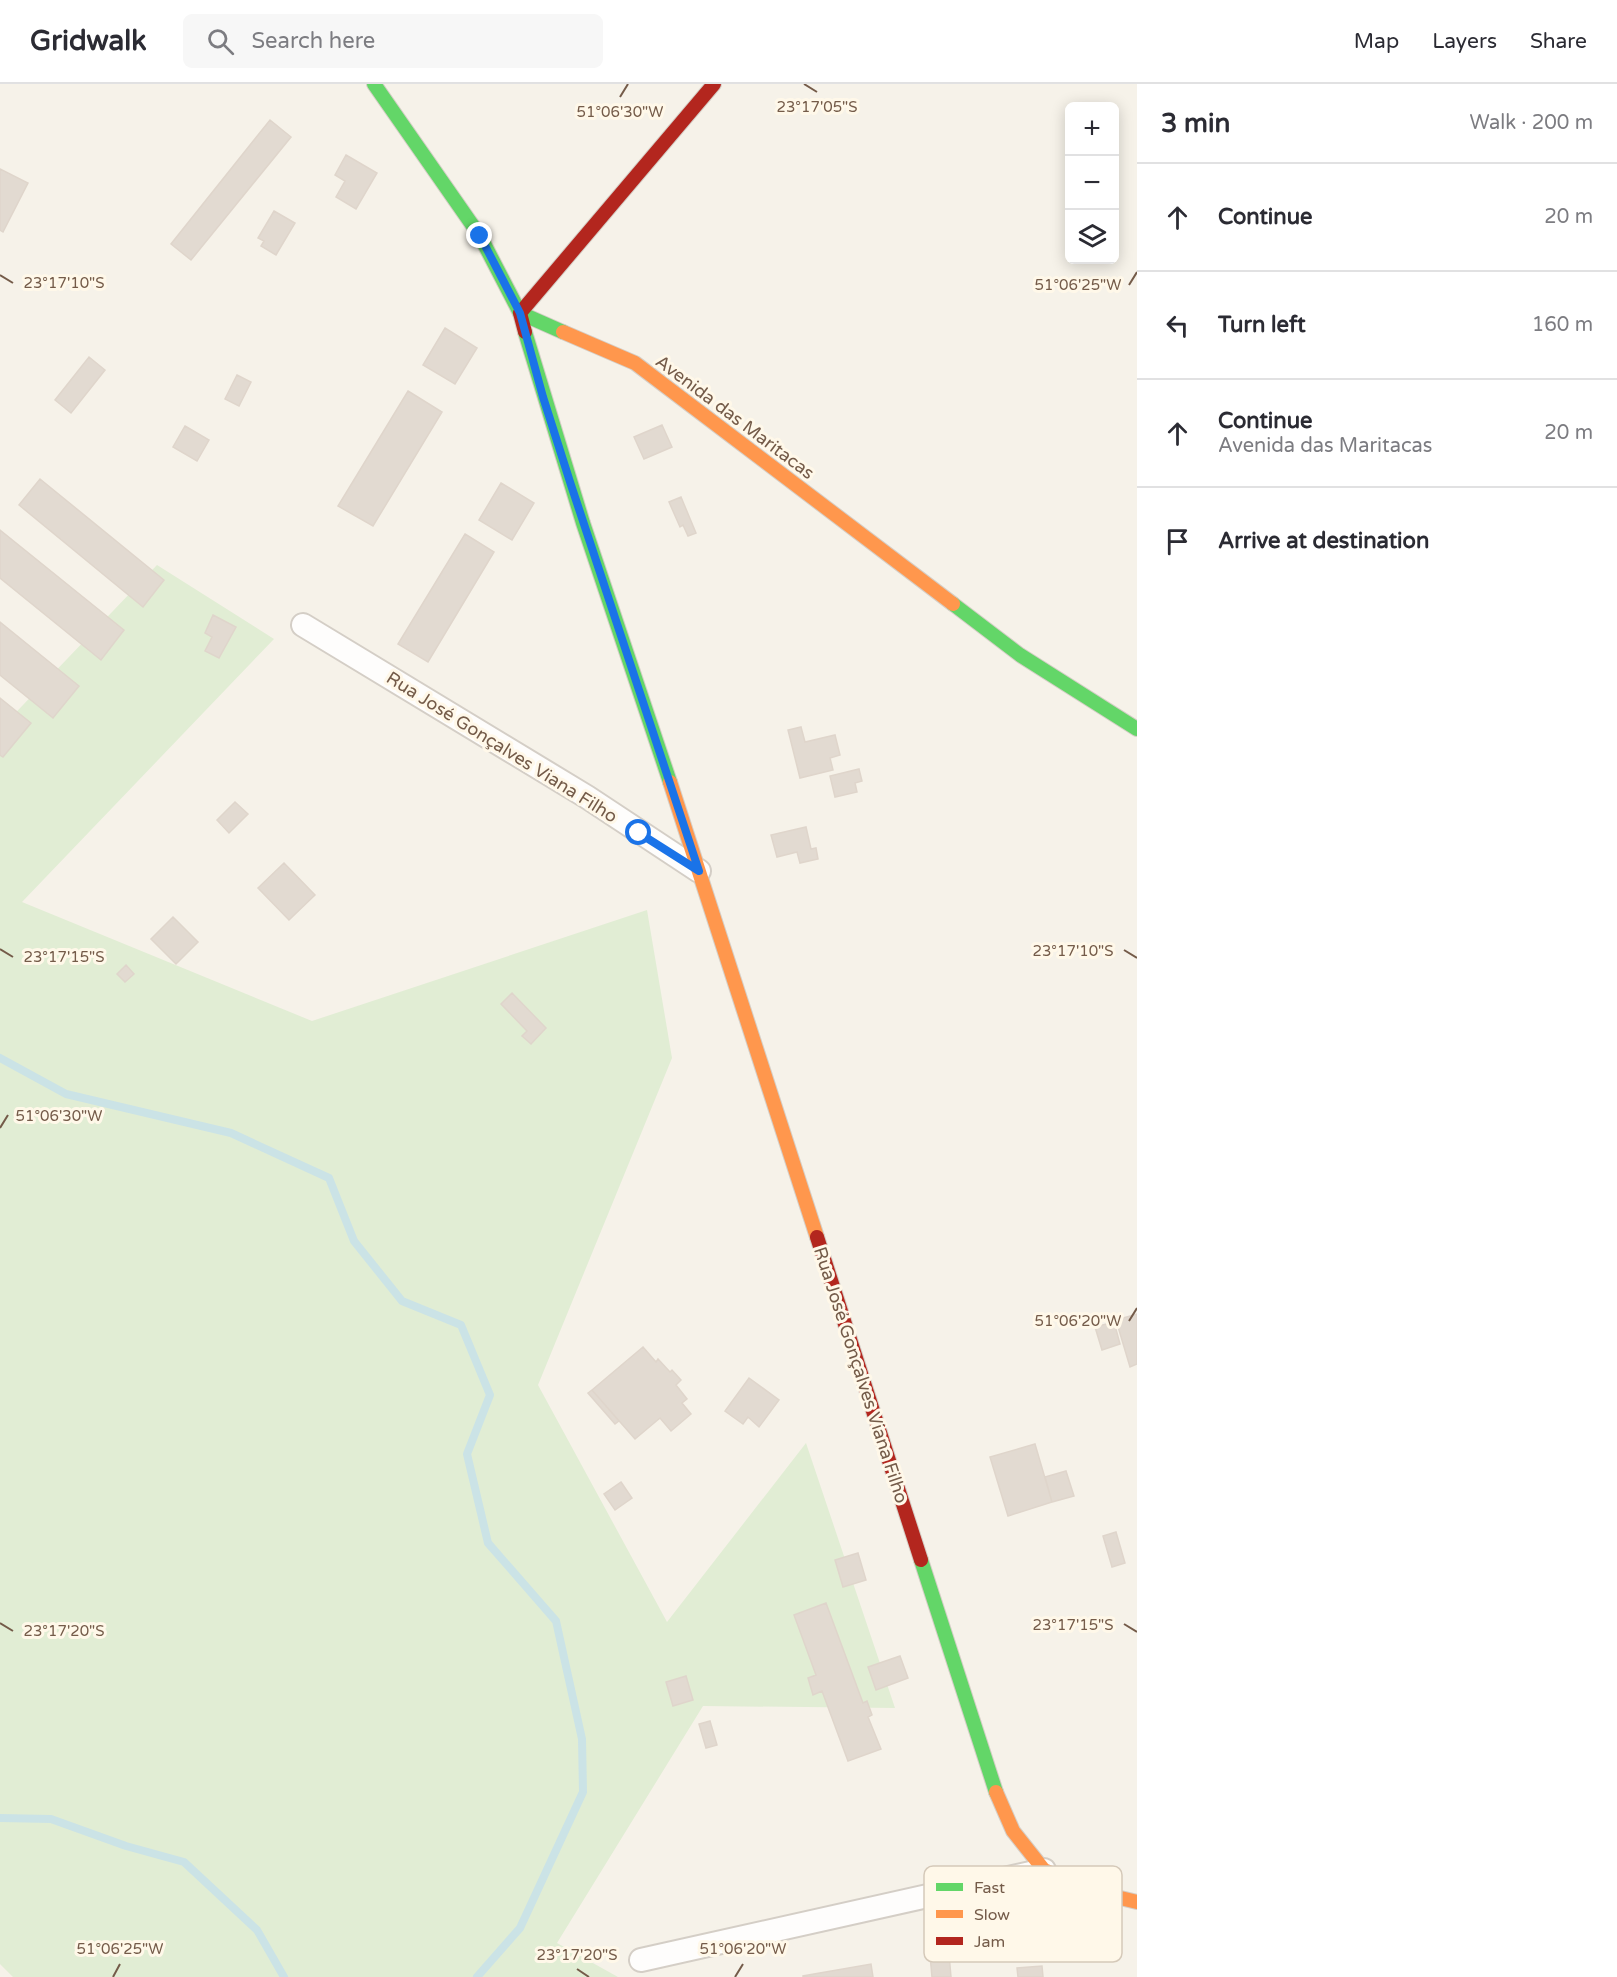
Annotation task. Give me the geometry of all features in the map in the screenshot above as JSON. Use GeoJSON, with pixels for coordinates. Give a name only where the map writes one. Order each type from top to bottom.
{"type":"FeatureCollection","features":[{"type":"Feature","properties":{"kind":"street"},"geometry":{"type":"LineString","coordinates":[[374,84],[480,236],[520,313],[714,84]]}},
{"type":"Feature","properties":{"kind":"street","name":"Avenida das Maritacas"},"geometry":{"type":"LineString","coordinates":[[520,313],[634,363],[1020,655],[1137,729]]}},
{"type":"Feature","properties":{"kind":"street","name":"Rua José Gonçalves Viana Filho"},"geometry":{"type":"LineString","coordinates":[[520,313],[543,397],[571,485],[699,871],[996,1793],[1013,1831],[1041,1866]]}},
{"type":"Feature","properties":{"kind":"street","name":"Rua José Gonçalves Viana Filho"},"geometry":{"type":"LineString","coordinates":[[303,625],[587,797],[699,871]]}},
{"type":"Feature","properties":{"kind":"street"},"geometry":{"type":"LineString","coordinates":[[641,1960],[924,1897]]}},
{"type":"Feature","properties":{"kind":"street","name":"Rua José Gonçalves Viana Filho"},"geometry":{"type":"LineString","coordinates":[[1122,1898],[1137,1902]]}},
{"type":"Feature","properties":{"kind":"green space"},"geometry":{"type":"Polygon","coordinates":[[[157,565],[274,639],[22,902],[312,1021],[647,910],[672,1058],[538,1385],[667,1622],[806,1443],[895,1708],[703,1706],[557,1943],[618,1977],[13,1977],[0,1964],[0,729],[157,565]]]}},
{"type":"Feature","properties":{"kind":"building"},"geometry":{"type":"Polygon","coordinates":[[[270,120],[291,137],[191,260],[171,244],[270,120]]]}},
{"type":"Feature","properties":{"kind":"building"},"geometry":{"type":"Polygon","coordinates":[[[346,155],[377,173],[356,209],[336,197],[345,181],[335,175],[346,155]]]}},
{"type":"Feature","properties":{"kind":"building"},"geometry":{"type":"Polygon","coordinates":[[[0,169],[28,183],[3,232],[0,230],[0,169]]]}},
{"type":"Feature","properties":{"kind":"building"},"geometry":{"type":"Polygon","coordinates":[[[274,211],[295,223],[276,255],[261,246],[264,241],[258,238],[274,211]]]}},
{"type":"Feature","properties":{"kind":"building"},"geometry":{"type":"Polygon","coordinates":[[[445,328],[477,348],[455,384],[423,365],[445,328]]]}},
{"type":"Feature","properties":{"kind":"building"},"geometry":{"type":"Polygon","coordinates":[[[89,357],[105,370],[71,413],[55,400],[89,357]]]}},
{"type":"Feature","properties":{"kind":"building"},"geometry":{"type":"Polygon","coordinates":[[[237,375],[251,382],[239,406],[225,399],[237,375]]]}},
{"type":"Feature","properties":{"kind":"building"},"geometry":{"type":"Polygon","coordinates":[[[408,391],[442,412],[373,526],[338,506],[408,391]]]}},
{"type":"Feature","properties":{"kind":"building"},"geometry":{"type":"Polygon","coordinates":[[[662,425],[672,447],[644,459],[634,437],[662,425]]]}},
{"type":"Feature","properties":{"kind":"building"},"geometry":{"type":"Polygon","coordinates":[[[185,426],[209,440],[197,461],[173,447],[185,426]]]}},
{"type":"Feature","properties":{"kind":"building"},"geometry":{"type":"Polygon","coordinates":[[[40,479],[164,580],[143,607],[19,505],[40,479]]]}},
{"type":"Feature","properties":{"kind":"building"},"geometry":{"type":"Polygon","coordinates":[[[501,483],[534,503],[512,540],[479,520],[501,483]]]}},
{"type":"Feature","properties":{"kind":"building"},"geometry":{"type":"Polygon","coordinates":[[[681,497],[696,533],[688,536],[683,525],[680,527],[669,502],[681,497]]]}},
{"type":"Feature","properties":{"kind":"building"},"geometry":{"type":"Polygon","coordinates":[[[0,530],[124,630],[101,660],[0,578],[0,530]]]}},
{"type":"Feature","properties":{"kind":"building"},"geometry":{"type":"Polygon","coordinates":[[[465,534],[494,552],[428,662],[398,644],[465,534]]]}},
{"type":"Feature","properties":{"kind":"building"},"geometry":{"type":"Polygon","coordinates":[[[213,615],[236,627],[219,658],[205,651],[212,637],[205,633],[213,615]]]}},
{"type":"Feature","properties":{"kind":"building"},"geometry":{"type":"Polygon","coordinates":[[[0,622],[79,686],[53,718],[0,675],[0,622]]]}},
{"type":"Feature","properties":{"kind":"building"},"geometry":{"type":"Polygon","coordinates":[[[0,698],[31,723],[3,757],[0,755],[0,698]]]}},
{"type":"Feature","properties":{"kind":"building"},"geometry":{"type":"Polygon","coordinates":[[[801,727],[805,742],[835,735],[840,755],[830,758],[833,770],[800,778],[788,730],[801,727]]]}},
{"type":"Feature","properties":{"kind":"building"},"geometry":{"type":"Polygon","coordinates":[[[859,769],[862,781],[855,783],[857,792],[835,797],[830,776],[859,769]]]}},
{"type":"Feature","properties":{"kind":"building"},"geometry":{"type":"Polygon","coordinates":[[[235,802],[248,814],[229,833],[217,820],[235,802]]]}},
{"type":"Feature","properties":{"kind":"building"},"geometry":{"type":"Polygon","coordinates":[[[806,827],[811,849],[816,848],[818,859],[800,863],[797,852],[777,857],[771,835],[806,827]]]}},
{"type":"Feature","properties":{"kind":"building"},"geometry":{"type":"Polygon","coordinates":[[[284,863],[315,895],[289,920],[258,888],[284,863]]]}},
{"type":"Feature","properties":{"kind":"building"},"geometry":{"type":"Polygon","coordinates":[[[173,917],[198,942],[176,964],[151,939],[173,917]]]}},
{"type":"Feature","properties":{"kind":"building"},"geometry":{"type":"Polygon","coordinates":[[[126,965],[134,974],[125,982],[117,974],[126,965]]]}},
{"type":"Feature","properties":{"kind":"building"},"geometry":{"type":"Polygon","coordinates":[[[512,993],[546,1028],[531,1044],[522,1036],[527,1031],[501,1004],[512,993]]]}},
{"type":"Feature","properties":{"kind":"building"},"geometry":{"type":"Polygon","coordinates":[[[1137,1314],[1137,1364],[1130,1367],[1116,1320],[1137,1314]]]}},
{"type":"Feature","properties":{"kind":"building"},"geometry":{"type":"Polygon","coordinates":[[[1114,1322],[1120,1344],[1102,1350],[1095,1327],[1114,1322]]]}},
{"type":"Feature","properties":{"kind":"building"},"geometry":{"type":"Polygon","coordinates":[[[643,1347],[656,1362],[658,1359],[681,1380],[676,1385],[687,1399],[682,1403],[691,1414],[671,1431],[660,1418],[635,1439],[592,1390],[643,1347]]]}},
{"type":"Feature","properties":{"kind":"building"},"geometry":{"type":"Polygon","coordinates":[[[749,1378],[779,1400],[759,1427],[748,1417],[743,1424],[725,1411],[749,1378]]]}},
{"type":"Feature","properties":{"kind":"building"},"geometry":{"type":"Polygon","coordinates":[[[592,1390],[619,1421],[615,1424],[588,1393],[592,1390]]]}},
{"type":"Feature","properties":{"kind":"building"},"geometry":{"type":"Polygon","coordinates":[[[1035,1444],[1052,1502],[1008,1516],[990,1457],[1035,1444]]]}},
{"type":"Feature","properties":{"kind":"building"},"geometry":{"type":"Polygon","coordinates":[[[1066,1471],[1074,1496],[1052,1502],[1045,1477],[1066,1471]]]}},
{"type":"Feature","properties":{"kind":"building"},"geometry":{"type":"Polygon","coordinates":[[[621,1482],[632,1498],[615,1510],[604,1494],[621,1482]]]}},
{"type":"Feature","properties":{"kind":"building"},"geometry":{"type":"Polygon","coordinates":[[[1116,1532],[1125,1563],[1112,1567],[1103,1536],[1116,1532]]]}},
{"type":"Feature","properties":{"kind":"building"},"geometry":{"type":"Polygon","coordinates":[[[858,1553],[866,1580],[843,1587],[835,1560],[858,1553]]]}},
{"type":"Feature","properties":{"kind":"building"},"geometry":{"type":"Polygon","coordinates":[[[826,1603],[863,1703],[867,1701],[872,1715],[868,1717],[881,1749],[848,1761],[822,1691],[813,1695],[808,1678],[816,1675],[794,1615],[826,1603]]]}},
{"type":"Feature","properties":{"kind":"building"},"geometry":{"type":"Polygon","coordinates":[[[900,1656],[908,1678],[876,1690],[868,1667],[900,1656]]]}},
{"type":"Feature","properties":{"kind":"building"},"geometry":{"type":"Polygon","coordinates":[[[686,1676],[693,1700],[673,1706],[666,1682],[686,1676]]]}},
{"type":"Feature","properties":{"kind":"building"},"geometry":{"type":"Polygon","coordinates":[[[710,1721],[717,1745],[706,1748],[699,1724],[710,1721]]]}},
{"type":"Feature","properties":{"kind":"building"},"geometry":{"type":"Polygon","coordinates":[[[931,1962],[950,1962],[951,1977],[932,1977],[931,1962]]]}},
{"type":"Feature","properties":{"kind":"building"},"geometry":{"type":"Polygon","coordinates":[[[871,1964],[873,1977],[803,1977],[803,1976],[871,1964]]]}},
{"type":"Feature","properties":{"kind":"building"},"geometry":{"type":"Polygon","coordinates":[[[1042,1966],[1043,1977],[1018,1977],[1017,1968],[1042,1966]]]}},
{"type":"Feature","properties":{"kind":"waterway"},"geometry":{"type":"LineString","coordinates":[[0,1058],[66,1094],[231,1133],[329,1178],[354,1241],[402,1301],[461,1325],[490,1395],[467,1454],[488,1543],[556,1621],[582,1739],[583,1792],[520,1928],[477,1977]]}},
{"type":"Feature","properties":{"kind":"waterway"},"geometry":{"type":"LineString","coordinates":[[0,1818],[51,1819],[126,1846],[184,1862],[257,1930],[284,1977]]}},
{"type":"Feature","properties":{"kind":"traffic: fast"},"geometry":{"type":"LineString","coordinates":[[374,84],[480,236],[520,313],[563,332]]}},
{"type":"Feature","properties":{"kind":"traffic: fast"},"geometry":{"type":"LineString","coordinates":[[525,332],[583,523],[670,782]]}},
{"type":"Feature","properties":{"kind":"traffic: fast"},"geometry":{"type":"LineString","coordinates":[[953,604],[1020,655],[1137,729]]}},
{"type":"Feature","properties":{"kind":"traffic: fast"},"geometry":{"type":"LineString","coordinates":[[921,1560],[996,1792]]}},
{"type":"Feature","properties":{"kind":"traffic: slow"},"geometry":{"type":"LineString","coordinates":[[563,332],[635,363],[953,604]]}},
{"type":"Feature","properties":{"kind":"traffic: slow"},"geometry":{"type":"LineString","coordinates":[[670,782],[817,1237]]}},
{"type":"Feature","properties":{"kind":"traffic: slow"},"geometry":{"type":"LineString","coordinates":[[996,1792],[1013,1831],[1041,1866]]}},
{"type":"Feature","properties":{"kind":"traffic: slow"},"geometry":{"type":"LineString","coordinates":[[1122,1898],[1137,1902]]}},
{"type":"Feature","properties":{"kind":"traffic: jam"},"geometry":{"type":"LineString","coordinates":[[525,332],[520,313],[714,84]]}},
{"type":"Feature","properties":{"kind":"traffic: jam"},"geometry":{"type":"LineString","coordinates":[[817,1237],[921,1560]]}},
{"type":"Feature","properties":{"kind":"route"},"geometry":{"type":"LineString","coordinates":[[480,236],[520,313],[543,397],[571,485],[699,871],[639,833]]}}]}
